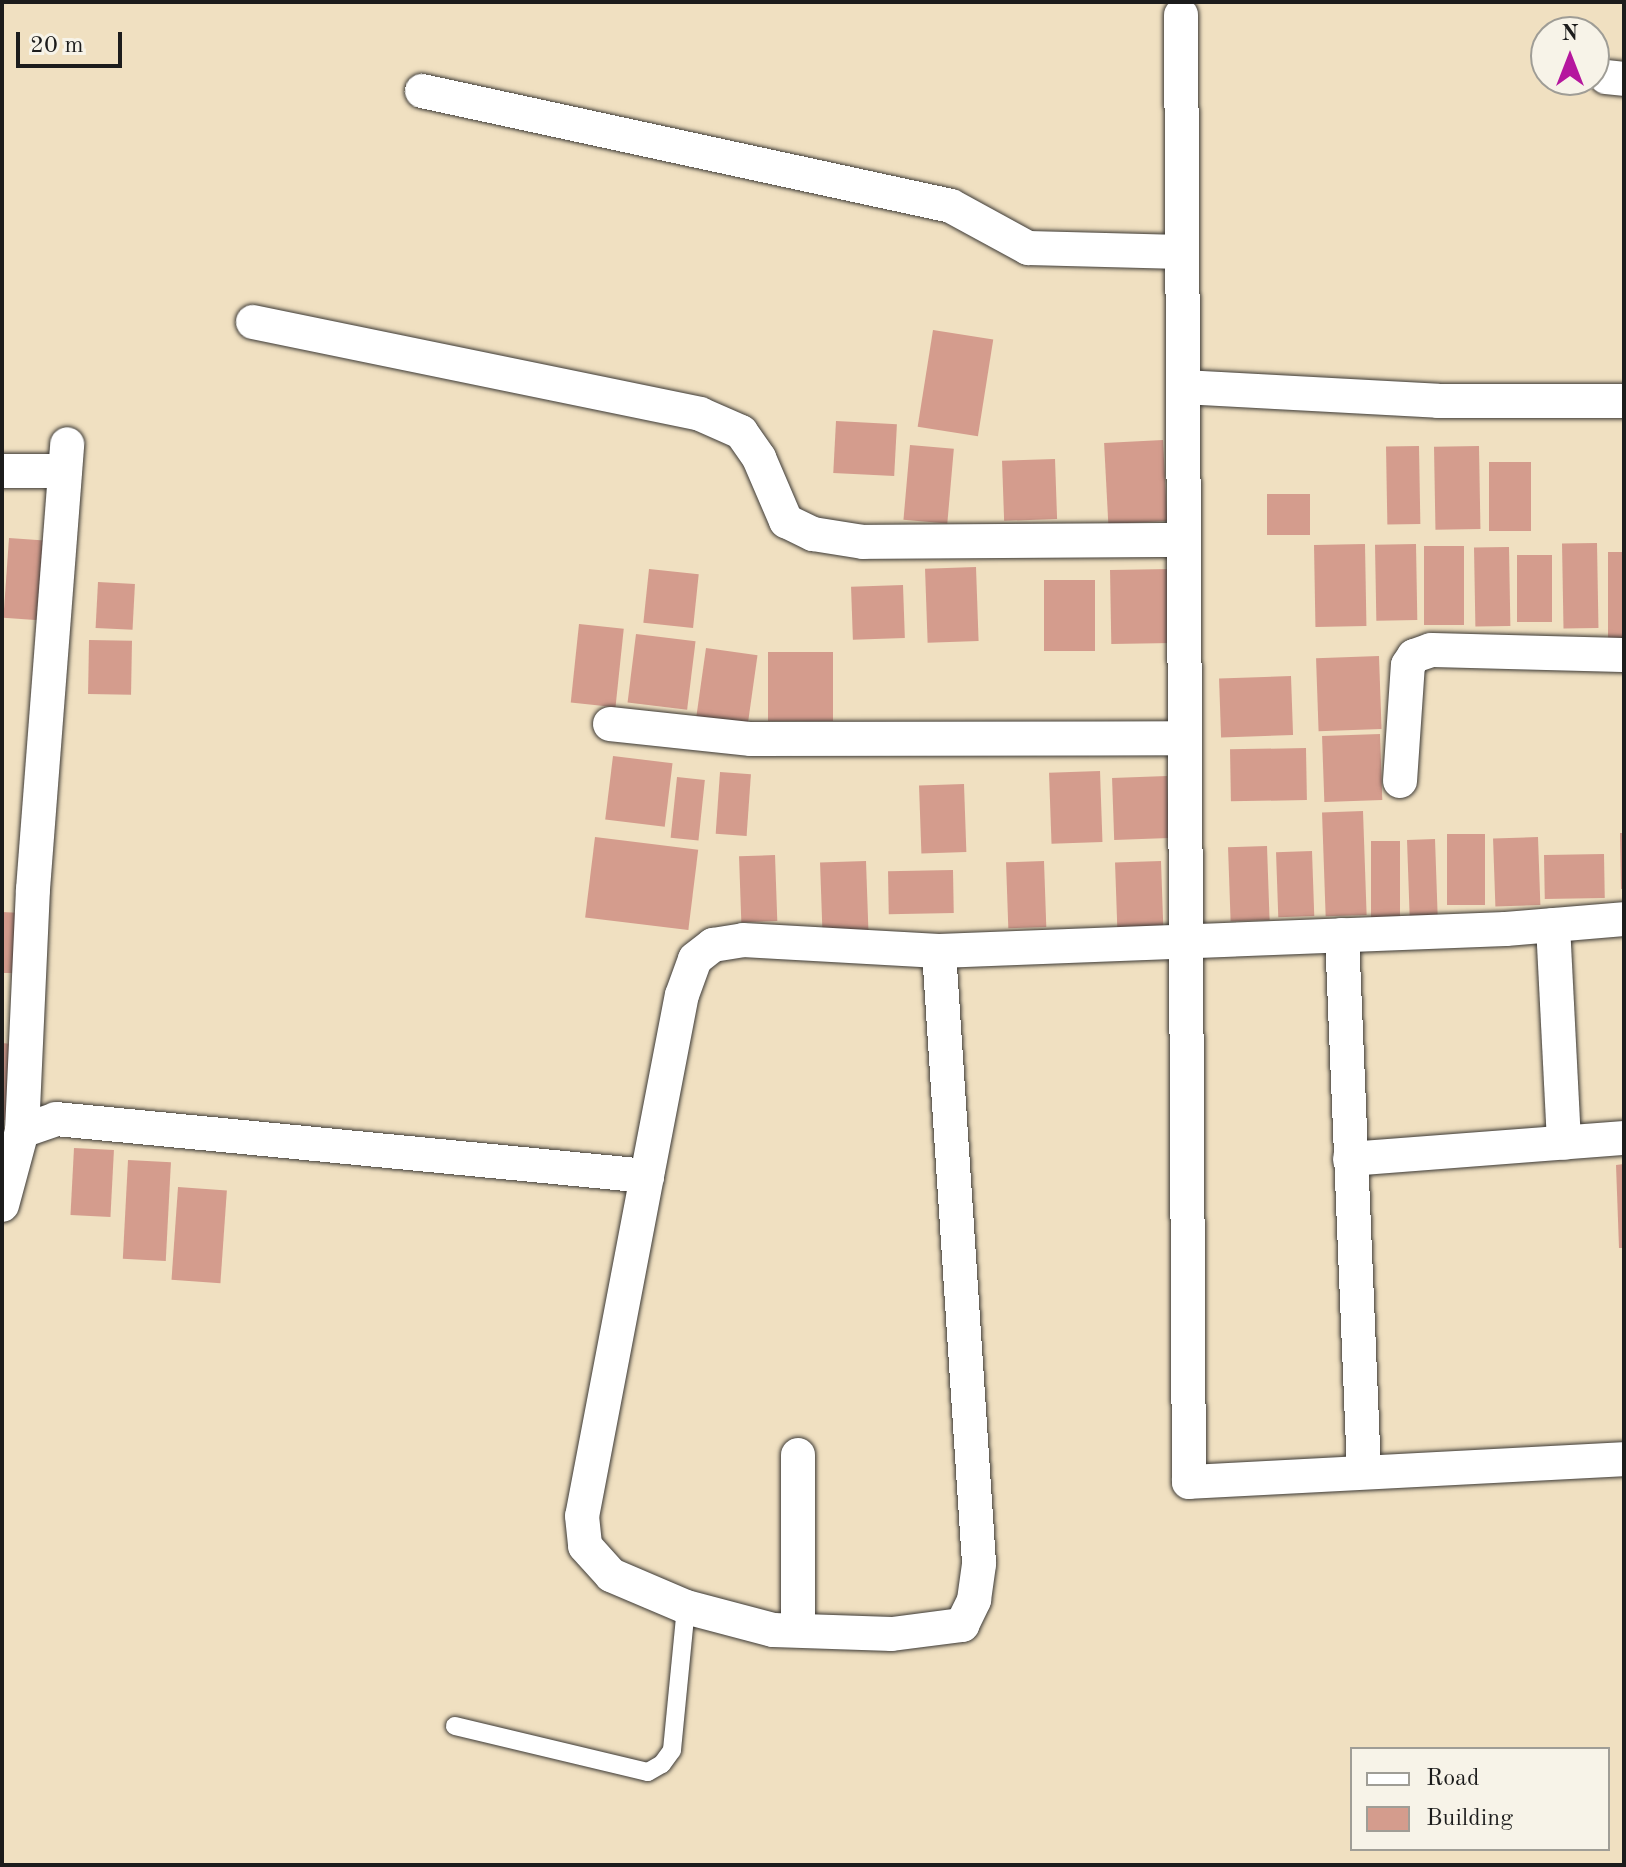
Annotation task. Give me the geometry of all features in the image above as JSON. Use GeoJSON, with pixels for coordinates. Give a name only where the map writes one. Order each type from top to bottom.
{"type":"FeatureCollection","features":[{"type":"Feature","properties":{"kind":"street"},"geometry":{"type":"LineString","coordinates":[[1181,15],[1189,1482],[1624,1459]]}},
{"type":"Feature","properties":{"kind":"street"},"geometry":{"type":"LineString","coordinates":[[422,91],[951,206],[1028,248],[1182,252]]}},
{"type":"Feature","properties":{"kind":"street"},"geometry":{"type":"LineString","coordinates":[[253,322],[700,414],[741,432],[759,458],[786,521],[813,534],[863,542],[1184,540]]}},
{"type":"Feature","properties":{"kind":"street"},"geometry":{"type":"LineString","coordinates":[[1183,387],[1438,401],[1624,401]]}},
{"type":"Feature","properties":{"kind":"street"},"geometry":{"type":"LineString","coordinates":[[2,471],[66,458],[17,887],[22,1131],[2,1205]]}},
{"type":"Feature","properties":{"kind":"street"},"geometry":{"type":"LineString","coordinates":[[1400,781],[1408,665],[1414,656],[1431,650],[1624,655]]}},
{"type":"Feature","properties":{"kind":"street"},"geometry":{"type":"LineString","coordinates":[[610,724],[751,739],[1185,738]]}},
{"type":"Feature","properties":{"kind":"street"},"geometry":{"type":"LineString","coordinates":[[939,951],[979,1563],[974,1600],[962,1625],[892,1634],[773,1630],[686,1607],[611,1575],[585,1546],[582,1516],[647,1176],[656,1113],[695,959],[713,945],[743,940],[939,951],[1342,935],[1624,919]]}},
{"type":"Feature","properties":{"kind":"street"},"geometry":{"type":"LineString","coordinates":[[1553,925],[1564,1143]]}},
{"type":"Feature","properties":{"kind":"street"},"geometry":{"type":"LineString","coordinates":[[1342,935],[1364,1472]]}},
{"type":"Feature","properties":{"kind":"street"},"geometry":{"type":"LineString","coordinates":[[22,1131],[56,1119],[647,1176]]}},
{"type":"Feature","properties":{"kind":"street"},"geometry":{"type":"LineString","coordinates":[[1350,1159],[1624,1138]]}},
{"type":"Feature","properties":{"kind":"street"},"geometry":{"type":"LineString","coordinates":[[798,1455],[798,1630]]}},
{"type":"Feature","properties":{"kind":"lane"},"geometry":{"type":"LineString","coordinates":[[455,1726],[648,1772],[662,1764],[672,1750],[686,1607]]}},
{"type":"Feature","properties":{"kind":"building"},"geometry":{"type":"Polygon","coordinates":[[[933,330],[993,340],[978,436],[918,427],[933,330]]]}},
{"type":"Feature","properties":{"kind":"building"},"geometry":{"type":"Polygon","coordinates":[[[836,421],[897,424],[894,476],[833,473],[836,421]]]}},
{"type":"Feature","properties":{"kind":"building"},"geometry":{"type":"Polygon","coordinates":[[[1163,440],[1167,521],[1108,524],[1104,443],[1163,440]]]}},
{"type":"Feature","properties":{"kind":"building"},"geometry":{"type":"Polygon","coordinates":[[[910,445],[954,449],[947,524],[903,520],[910,445]]]}},
{"type":"Feature","properties":{"kind":"building"},"geometry":{"type":"Polygon","coordinates":[[[1419,446],[1420,524],[1387,525],[1386,447],[1419,446]]]}},
{"type":"Feature","properties":{"kind":"building"},"geometry":{"type":"Polygon","coordinates":[[[1479,446],[1480,529],[1435,530],[1434,447],[1479,446]]]}},
{"type":"Feature","properties":{"kind":"building"},"geometry":{"type":"Polygon","coordinates":[[[1055,459],[1057,519],[1004,521],[1002,461],[1055,459]]]}},
{"type":"Feature","properties":{"kind":"building"},"geometry":{"type":"Polygon","coordinates":[[[1489,462],[1531,462],[1531,531],[1489,531],[1489,462]]]}},
{"type":"Feature","properties":{"kind":"building"},"geometry":{"type":"Polygon","coordinates":[[[1267,494],[1310,494],[1310,535],[1267,535],[1267,494]]]}},
{"type":"Feature","properties":{"kind":"building"},"geometry":{"type":"Polygon","coordinates":[[[9,538],[48,541],[42,621],[3,618],[9,538]]]}},
{"type":"Feature","properties":{"kind":"building"},"geometry":{"type":"Polygon","coordinates":[[[1597,543],[1598,628],[1563,629],[1562,544],[1597,543]]]}},
{"type":"Feature","properties":{"kind":"building"},"geometry":{"type":"Polygon","coordinates":[[[1365,544],[1366,626],[1315,627],[1314,545],[1365,544]]]}},
{"type":"Feature","properties":{"kind":"building"},"geometry":{"type":"Polygon","coordinates":[[[1416,544],[1417,620],[1376,621],[1375,545],[1416,544]]]}},
{"type":"Feature","properties":{"kind":"building"},"geometry":{"type":"Polygon","coordinates":[[[1424,546],[1464,546],[1464,625],[1424,625],[1424,546]]]}},
{"type":"Feature","properties":{"kind":"building"},"geometry":{"type":"Polygon","coordinates":[[[1509,547],[1510,626],[1475,627],[1474,548],[1509,547]]]}},
{"type":"Feature","properties":{"kind":"building"},"geometry":{"type":"Polygon","coordinates":[[[1608,552],[1624,552],[1624,640],[1608,640],[1608,552]]]}},
{"type":"Feature","properties":{"kind":"building"},"geometry":{"type":"Polygon","coordinates":[[[1517,555],[1552,555],[1552,622],[1517,622],[1517,555]]]}},
{"type":"Feature","properties":{"kind":"building"},"geometry":{"type":"Polygon","coordinates":[[[976,567],[979,641],[928,643],[925,569],[976,567]]]}},
{"type":"Feature","properties":{"kind":"building"},"geometry":{"type":"Polygon","coordinates":[[[649,569],[699,574],[693,628],[643,623],[649,569]]]}},
{"type":"Feature","properties":{"kind":"building"},"geometry":{"type":"Polygon","coordinates":[[[1171,569],[1172,643],[1111,644],[1110,570],[1171,569]]]}},
{"type":"Feature","properties":{"kind":"building"},"geometry":{"type":"Polygon","coordinates":[[[1044,580],[1095,580],[1095,651],[1044,651],[1044,580]]]}},
{"type":"Feature","properties":{"kind":"building"},"geometry":{"type":"Polygon","coordinates":[[[98,582],[135,584],[133,630],[96,628],[98,582]]]}},
{"type":"Feature","properties":{"kind":"building"},"geometry":{"type":"Polygon","coordinates":[[[903,585],[905,638],[853,640],[851,587],[903,585]]]}},
{"type":"Feature","properties":{"kind":"building"},"geometry":{"type":"Polygon","coordinates":[[[579,624],[624,629],[615,707],[571,703],[579,624]]]}},
{"type":"Feature","properties":{"kind":"building"},"geometry":{"type":"Polygon","coordinates":[[[636,634],[696,641],[687,710],[628,702],[636,634]]]}},
{"type":"Feature","properties":{"kind":"building"},"geometry":{"type":"Polygon","coordinates":[[[89,640],[132,641],[131,695],[88,694],[89,640]]]}},
{"type":"Feature","properties":{"kind":"building"},"geometry":{"type":"Polygon","coordinates":[[[706,648],[757,655],[747,727],[696,719],[706,648]]]}},
{"type":"Feature","properties":{"kind":"building"},"geometry":{"type":"Polygon","coordinates":[[[768,652],[833,652],[833,721],[768,721],[768,652]]]}},
{"type":"Feature","properties":{"kind":"building"},"geometry":{"type":"Polygon","coordinates":[[[1379,656],[1382,729],[1319,731],[1316,658],[1379,656]]]}},
{"type":"Feature","properties":{"kind":"building"},"geometry":{"type":"Polygon","coordinates":[[[1291,676],[1293,735],[1221,737],[1219,679],[1291,676]]]}},
{"type":"Feature","properties":{"kind":"building"},"geometry":{"type":"Polygon","coordinates":[[[1380,734],[1382,800],[1324,802],[1322,736],[1380,734]]]}},
{"type":"Feature","properties":{"kind":"building"},"geometry":{"type":"Polygon","coordinates":[[[1306,748],[1307,800],[1231,801],[1230,749],[1306,748]]]}},
{"type":"Feature","properties":{"kind":"building"},"geometry":{"type":"Polygon","coordinates":[[[613,756],[673,763],[665,827],[605,820],[613,756]]]}},
{"type":"Feature","properties":{"kind":"building"},"geometry":{"type":"Polygon","coordinates":[[[1100,771],[1102,842],[1052,844],[1049,773],[1100,771]]]}},
{"type":"Feature","properties":{"kind":"building"},"geometry":{"type":"Polygon","coordinates":[[[720,772],[751,774],[747,836],[716,834],[720,772]]]}},
{"type":"Feature","properties":{"kind":"building"},"geometry":{"type":"Polygon","coordinates":[[[1167,776],[1169,838],[1114,840],[1112,778],[1167,776]]]}},
{"type":"Feature","properties":{"kind":"building"},"geometry":{"type":"Polygon","coordinates":[[[677,777],[705,780],[698,841],[671,838],[677,777]]]}},
{"type":"Feature","properties":{"kind":"building"},"geometry":{"type":"Polygon","coordinates":[[[964,784],[966,852],[921,854],[919,786],[964,784]]]}},
{"type":"Feature","properties":{"kind":"building"},"geometry":{"type":"Polygon","coordinates":[[[1363,811],[1367,915],[1326,916],[1322,812],[1363,811]]]}},
{"type":"Feature","properties":{"kind":"building"},"geometry":{"type":"Polygon","coordinates":[[[1620,833],[1624,833],[1624,889],[1621,889],[1620,833]]]}},
{"type":"Feature","properties":{"kind":"building"},"geometry":{"type":"Polygon","coordinates":[[[1447,834],[1485,834],[1485,905],[1447,905],[1447,834]]]}},
{"type":"Feature","properties":{"kind":"building"},"geometry":{"type":"Polygon","coordinates":[[[595,837],[698,850],[688,930],[585,917],[595,837]]]}},
{"type":"Feature","properties":{"kind":"building"},"geometry":{"type":"Polygon","coordinates":[[[1538,837],[1540,905],[1495,907],[1493,839],[1538,837]]]}},
{"type":"Feature","properties":{"kind":"building"},"geometry":{"type":"Polygon","coordinates":[[[1435,839],[1438,915],[1410,916],[1407,840],[1435,839]]]}},
{"type":"Feature","properties":{"kind":"building"},"geometry":{"type":"Polygon","coordinates":[[[1371,841],[1400,841],[1400,918],[1371,918],[1371,841]]]}},
{"type":"Feature","properties":{"kind":"building"},"geometry":{"type":"Polygon","coordinates":[[[1267,846],[1270,920],[1231,921],[1228,847],[1267,846]]]}},
{"type":"Feature","properties":{"kind":"building"},"geometry":{"type":"Polygon","coordinates":[[[1312,851],[1314,916],[1278,917],[1276,852],[1312,851]]]}},
{"type":"Feature","properties":{"kind":"building"},"geometry":{"type":"Polygon","coordinates":[[[1604,854],[1605,898],[1545,899],[1544,855],[1604,854]]]}},
{"type":"Feature","properties":{"kind":"building"},"geometry":{"type":"Polygon","coordinates":[[[775,855],[777,921],[741,922],[739,856],[775,855]]]}},
{"type":"Feature","properties":{"kind":"building"},"geometry":{"type":"Polygon","coordinates":[[[866,861],[868,931],[822,933],[820,863],[866,861]]]}},
{"type":"Feature","properties":{"kind":"building"},"geometry":{"type":"Polygon","coordinates":[[[1044,861],[1046,927],[1008,928],[1006,862],[1044,861]]]}},
{"type":"Feature","properties":{"kind":"building"},"geometry":{"type":"Polygon","coordinates":[[[1161,861],[1163,929],[1117,931],[1115,863],[1161,861]]]}},
{"type":"Feature","properties":{"kind":"building"},"geometry":{"type":"Polygon","coordinates":[[[953,870],[954,913],[889,914],[888,871],[953,870]]]}},
{"type":"Feature","properties":{"kind":"building"},"geometry":{"type":"Polygon","coordinates":[[[2,912],[22,913],[19,973],[2,973],[2,912]]]}},
{"type":"Feature","properties":{"kind":"building"},"geometry":{"type":"Polygon","coordinates":[[[2,1043],[12,1044],[7,1120],[2,1120],[2,1043]]]}},
{"type":"Feature","properties":{"kind":"building"},"geometry":{"type":"Polygon","coordinates":[[[74,1148],[114,1150],[110,1217],[70,1215],[74,1148]]]}},
{"type":"Feature","properties":{"kind":"building"},"geometry":{"type":"Polygon","coordinates":[[[128,1160],[171,1162],[166,1261],[123,1259],[128,1160]]]}},
{"type":"Feature","properties":{"kind":"building"},"geometry":{"type":"Polygon","coordinates":[[[1624,1164],[1624,1248],[1619,1248],[1616,1165],[1624,1164]]]}},
{"type":"Feature","properties":{"kind":"building"},"geometry":{"type":"Polygon","coordinates":[[[178,1187],[227,1190],[220,1283],[172,1280],[178,1187]]]}}]}
